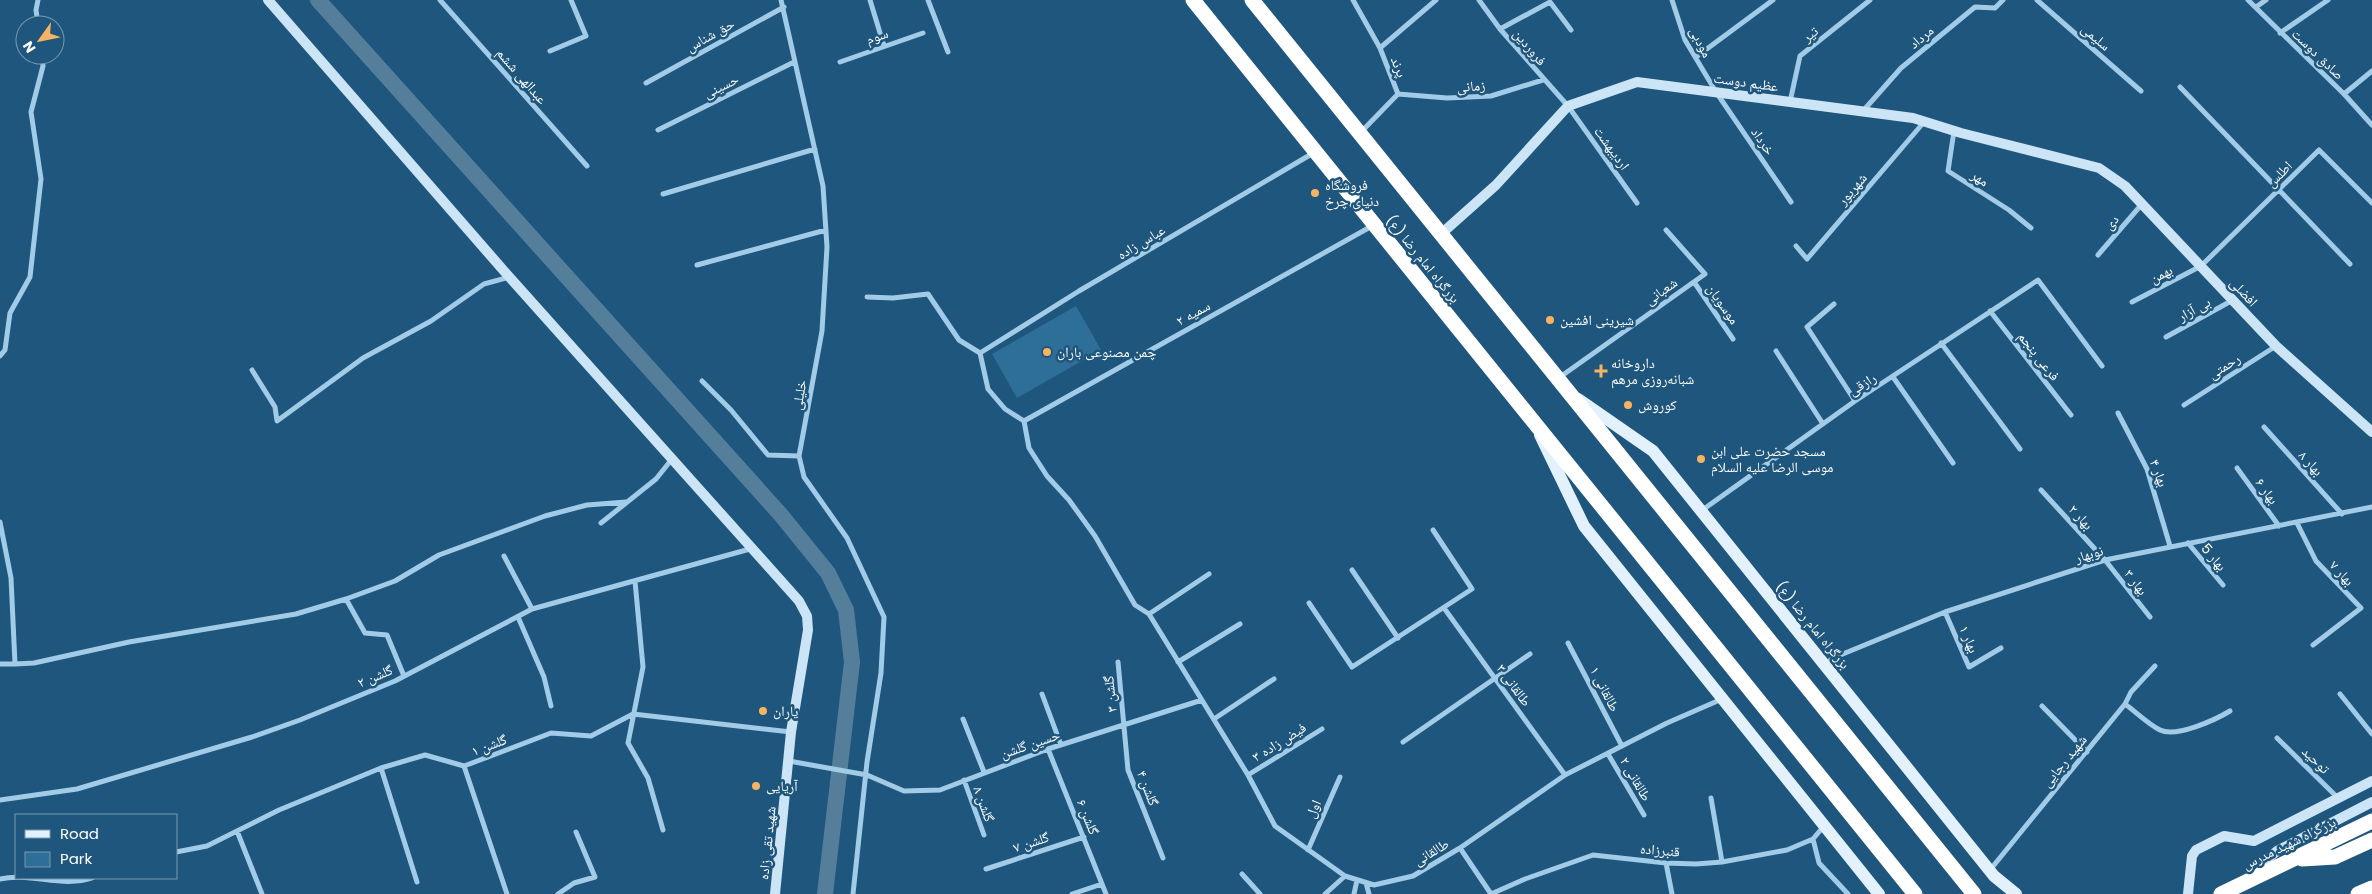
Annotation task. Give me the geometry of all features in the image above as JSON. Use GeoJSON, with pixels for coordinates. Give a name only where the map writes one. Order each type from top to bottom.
{"type":"FeatureCollection","features":[{"type":"Feature","properties":{"kind":"highway","name":"بزرگراه امام رضا (ع)"},"geometry":{"type":"LineString","coordinates":[[1193,0],[1915,894]]}},
{"type":"Feature","properties":{"kind":"highway","name":"بزرگراه امام رضا (ع)"},"geometry":{"type":"LineString","coordinates":[[1252,0],[1974,894]]}},
{"type":"Feature","properties":{"kind":"highway","name":"بزرگراه شهید مدرس"},"geometry":{"type":"LineString","coordinates":[[2221,894],[2372,821]]}},
{"type":"Feature","properties":{"kind":"highway"},"geometry":{"type":"LineString","coordinates":[[2294,859],[2334,856],[2372,840]]}},
{"type":"Feature","properties":{"kind":"highway"},"geometry":{"type":"LineString","coordinates":[[2358,894],[2372,888]]}},
{"type":"Feature","properties":{"kind":"main road","name":"بزرگراه امام رضا (ع)"},"geometry":{"type":"LineString","coordinates":[[1569,393],[1652,451],[1993,875],[2016,894]]}},
{"type":"Feature","properties":{"kind":"main road","name":"بزرگراه امام رضا (ع)"},"geometry":{"type":"LineString","coordinates":[[1533,422],[1584,526],[1879,894]]}},
{"type":"Feature","properties":{"kind":"main road"},"geometry":{"type":"LineString","coordinates":[[1993,875],[2009,894]]}},
{"type":"Feature","properties":{"kind":"street"},"geometry":{"type":"LineString","coordinates":[[37,15],[38,0]]}},
{"type":"Feature","properties":{"kind":"street","name":"شهید تقی زاده"},"geometry":{"type":"LineString","coordinates":[[268,0],[750,549],[799,601],[807,616],[808,630],[791,732],[775,894]]}},
{"type":"Feature","properties":{"kind":"street","name":"عبدالهی ششم"},"geometry":{"type":"LineString","coordinates":[[440,0],[587,166]]}},
{"type":"Feature","properties":{"kind":"street"},"geometry":{"type":"LineString","coordinates":[[550,51],[586,36],[571,0]]}},
{"type":"Feature","properties":{"kind":"street","name":"خلیلی"},"geometry":{"type":"LineString","coordinates":[[781,0],[823,186],[826,230],[822,331],[799,456],[804,477],[846,538],[884,617],[881,673],[867,775]]}},
{"type":"Feature","properties":{"kind":"street"},"geometry":{"type":"LineString","coordinates":[[870,0],[884,46]]}},
{"type":"Feature","properties":{"kind":"street"},"geometry":{"type":"LineString","coordinates":[[928,0],[948,52]]}},
{"type":"Feature","properties":{"kind":"street","name":"پرند"},"geometry":{"type":"LineString","coordinates":[[1354,0],[1380,48],[1398,94],[1359,133]]}},
{"type":"Feature","properties":{"kind":"street"},"geometry":{"type":"LineString","coordinates":[[1380,48],[1436,0]]}},
{"type":"Feature","properties":{"kind":"street","name":"فروردین"},"geometry":{"type":"LineString","coordinates":[[1479,0],[1500,29],[1543,80],[1568,106]]}},
{"type":"Feature","properties":{"kind":"street","name":"مودبی"},"geometry":{"type":"LineString","coordinates":[[1672,0],[1685,40],[1716,92]]}},
{"type":"Feature","properties":{"kind":"street"},"geometry":{"type":"LineString","coordinates":[[1696,57],[1773,0]]}},
{"type":"Feature","properties":{"kind":"street","name":"تیر"},"geometry":{"type":"LineString","coordinates":[[1790,102],[1800,56],[1870,0]]}},
{"type":"Feature","properties":{"kind":"street","name":"مرداد"},"geometry":{"type":"LineString","coordinates":[[1862,111],[1901,68],[1975,7],[1995,8],[2003,0]]}},
{"type":"Feature","properties":{"kind":"street","name":"سلیمی"},"geometry":{"type":"LineString","coordinates":[[2037,0],[2141,91]]}},
{"type":"Feature","properties":{"kind":"street","name":"صادق دوست"},"geometry":{"type":"LineString","coordinates":[[2248,0],[2344,94],[2372,125]]}},
{"type":"Feature","properties":{"kind":"street"},"geometry":{"type":"LineString","coordinates":[[2256,8],[2266,0]]}},
{"type":"Feature","properties":{"kind":"street"},"geometry":{"type":"LineString","coordinates":[[2280,33],[2328,0]]}},
{"type":"Feature","properties":{"kind":"street"},"geometry":{"type":"LineString","coordinates":[[1500,29],[1550,2],[1571,30]]}},
{"type":"Feature","properties":{"kind":"street","name":"حق شناس"},"geometry":{"type":"LineString","coordinates":[[646,83],[784,7]]}},
{"type":"Feature","properties":{"kind":"street","name":"سوم"},"geometry":{"type":"LineString","coordinates":[[840,62],[923,33]]}},
{"type":"Feature","properties":{"kind":"street","name":"حسینی"},"geometry":{"type":"LineString","coordinates":[[658,130],[794,62]]}},
{"type":"Feature","properties":{"kind":"street"},"geometry":{"type":"LineString","coordinates":[[0,356],[5,350],[10,314],[30,277],[41,179],[31,112],[43,65]]}},
{"type":"Feature","properties":{"kind":"street"},"geometry":{"type":"LineString","coordinates":[[2344,94],[2372,71]]}},
{"type":"Feature","properties":{"kind":"street","name":"زمانی"},"geometry":{"type":"LineString","coordinates":[[1398,94],[1447,98],[1491,96],[1543,80]]}},
{"type":"Feature","properties":{"kind":"street","name":"عظیم دوست"},"geometry":{"type":"LineString","coordinates":[[1440,234],[1496,185],[1568,106],[1637,82],[1913,118],[1954,131],[2098,168]]}},
{"type":"Feature","properties":{"kind":"street"},"geometry":{"type":"LineString","coordinates":[[2180,88],[2350,264]]}},
{"type":"Feature","properties":{"kind":"street","name":"خرداد"},"geometry":{"type":"LineString","coordinates":[[1716,92],[1792,202]]}},
{"type":"Feature","properties":{"kind":"street","name":"اردیبهشت"},"geometry":{"type":"LineString","coordinates":[[1568,106],[1637,203]]}},
{"type":"Feature","properties":{"kind":"street","name":"شهریور"},"geometry":{"type":"LineString","coordinates":[[1796,246],[1807,259],[1924,121]]}},
{"type":"Feature","properties":{"kind":"street","name":"مهر"},"geometry":{"type":"LineString","coordinates":[[1954,131],[1948,171],[2009,210],[2031,228]]}},
{"type":"Feature","properties":{"kind":"street"},"geometry":{"type":"LineString","coordinates":[[663,194],[815,149]]}},
{"type":"Feature","properties":{"kind":"street","name":"اطلس"},"geometry":{"type":"LineString","coordinates":[[2201,266],[2319,150],[2372,203]]}},
{"type":"Feature","properties":{"kind":"street","name":"عباس زاده"},"geometry":{"type":"LineString","coordinates":[[980,353],[1315,152]]}},
{"type":"Feature","properties":{"kind":"street","name":"افضلی"},"geometry":{"type":"LineString","coordinates":[[2098,168],[2125,186],[2276,346],[2372,432]]}},
{"type":"Feature","properties":{"kind":"street","name":"دی"},"geometry":{"type":"LineString","coordinates":[[2098,255],[2142,204]]}},
{"type":"Feature","properties":{"kind":"street","name":"سمیه ۲"},"geometry":{"type":"LineString","coordinates":[[1024,421],[1374,224]]}},
{"type":"Feature","properties":{"kind":"street"},"geometry":{"type":"LineString","coordinates":[[696,265],[826,230]]}},
{"type":"Feature","properties":{"kind":"street","name":"شعبانی"},"geometry":{"type":"LineString","coordinates":[[1557,378],[1705,274],[1666,230]]}},
{"type":"Feature","properties":{"kind":"street","name":"بهمن"},"geometry":{"type":"LineString","coordinates":[[2132,302],[2201,266]]}},
{"type":"Feature","properties":{"kind":"street"},"geometry":{"type":"LineString","coordinates":[[252,370],[275,407],[276,421],[363,358],[432,321],[484,284],[510,277]]}},
{"type":"Feature","properties":{"kind":"street","name":"رازقی"},"geometry":{"type":"LineString","coordinates":[[1701,511],[1855,401],[2038,280],[2102,366]]}},
{"type":"Feature","properties":{"kind":"street","name":"موسویان"},"geometry":{"type":"LineString","coordinates":[[1694,282],[1733,339]]}},
{"type":"Feature","properties":{"kind":"street"},"geometry":{"type":"LineString","coordinates":[[868,298],[894,298],[928,294],[959,340],[980,353],[988,389],[1005,409],[1024,421]]}},
{"type":"Feature","properties":{"kind":"street","name":"بی آزار"},"geometry":{"type":"LineString","coordinates":[[2166,337],[2233,300]]}},
{"type":"Feature","properties":{"kind":"street"},"geometry":{"type":"LineString","coordinates":[[1834,304],[1807,327],[1855,401]]}},
{"type":"Feature","properties":{"kind":"street","name":"فرعی پنجم"},"geometry":{"type":"LineString","coordinates":[[1990,311],[2071,415]]}},
{"type":"Feature","properties":{"kind":"street"},"geometry":{"type":"LineString","coordinates":[[1941,343],[2020,449]]}},
{"type":"Feature","properties":{"kind":"street","name":"رحمتی"},"geometry":{"type":"LineString","coordinates":[[2184,405],[2276,346]]}},
{"type":"Feature","properties":{"kind":"street"},"geometry":{"type":"LineString","coordinates":[[1776,351],[1822,424]]}},
{"type":"Feature","properties":{"kind":"street"},"geometry":{"type":"LineString","coordinates":[[1893,377],[1953,463]]}},
{"type":"Feature","properties":{"kind":"street"},"geometry":{"type":"LineString","coordinates":[[702,381],[731,410],[768,455],[799,456]]}},
{"type":"Feature","properties":{"kind":"street","name":"بهار ۴"},"geometry":{"type":"LineString","coordinates":[[2118,412],[2147,469],[2170,546]]}},
{"type":"Feature","properties":{"kind":"street","name":"طالقانی"},"geometry":{"type":"LineString","coordinates":[[1024,421],[1029,448],[1047,476],[1069,500],[1095,536],[1135,605],[1149,614],[1248,774],[1275,826],[1345,876],[1374,885],[1413,876],[1460,848],[1565,775],[1723,699]]}},
{"type":"Feature","properties":{"kind":"street","name":"بهار ۸"},"geometry":{"type":"LineString","coordinates":[[2264,427],[2342,514]]}},
{"type":"Feature","properties":{"kind":"street"},"geometry":{"type":"LineString","coordinates":[[601,523],[656,479],[672,459]]}},
{"type":"Feature","properties":{"kind":"street","name":"بهار ۶"},"geometry":{"type":"LineString","coordinates":[[2237,468],[2279,526]]}},
{"type":"Feature","properties":{"kind":"street","name":"بهار ۲"},"geometry":{"type":"LineString","coordinates":[[2040,490],[2105,560]]}},
{"type":"Feature","properties":{"kind":"street"},"geometry":{"type":"LineString","coordinates":[[0,664],[34,662],[129,642],[296,614],[346,599],[395,581],[439,555],[545,516],[587,505],[626,502]]}},
{"type":"Feature","properties":{"kind":"street","name":"نوبهار"},"geometry":{"type":"LineString","coordinates":[[1824,665],[1833,658],[1945,612],[2105,560],[2372,507]]}},
{"type":"Feature","properties":{"kind":"street"},"geometry":{"type":"LineString","coordinates":[[0,522],[11,578],[14,664]]}},
{"type":"Feature","properties":{"kind":"street","name":"بهار ۷"},"geometry":{"type":"LineString","coordinates":[[2297,523],[2316,561],[2361,608],[2313,645]]}},
{"type":"Feature","properties":{"kind":"street"},"geometry":{"type":"LineString","coordinates":[[1309,604],[1352,667],[1472,589],[1433,530]]}},
{"type":"Feature","properties":{"kind":"street","name":"بهار 5"},"geometry":{"type":"LineString","coordinates":[[2188,543],[2223,585]]}},
{"type":"Feature","properties":{"kind":"street","name":"گلشن ۲"},"geometry":{"type":"LineString","coordinates":[[0,800],[77,789],[252,737],[300,720],[404,676],[532,609],[750,549]]}},
{"type":"Feature","properties":{"kind":"street"},"geometry":{"type":"LineString","coordinates":[[504,556],[532,609]]}},
{"type":"Feature","properties":{"kind":"street","name":"بهار ۳"},"geometry":{"type":"LineString","coordinates":[[2105,560],[2150,617]]}},
{"type":"Feature","properties":{"kind":"street"},"geometry":{"type":"LineString","coordinates":[[1352,570],[1398,638]]}},
{"type":"Feature","properties":{"kind":"street"},"geometry":{"type":"LineString","coordinates":[[1149,614],[1210,574]]}},
{"type":"Feature","properties":{"kind":"street"},"geometry":{"type":"LineString","coordinates":[[634,581],[643,667],[628,743],[648,778],[663,830]]}},
{"type":"Feature","properties":{"kind":"street"},"geometry":{"type":"LineString","coordinates":[[346,599],[365,633],[387,635],[404,676]]}},
{"type":"Feature","properties":{"kind":"street","name":"طالقانی ۳"},"geometry":{"type":"LineString","coordinates":[[1444,608],[1565,775]]}},
{"type":"Feature","properties":{"kind":"street","name":"بهار ۱"},"geometry":{"type":"LineString","coordinates":[[1945,612],[1969,667],[2001,648]]}},
{"type":"Feature","properties":{"kind":"street"},"geometry":{"type":"LineString","coordinates":[[518,617],[544,677],[551,706]]}},
{"type":"Feature","properties":{"kind":"street"},"geometry":{"type":"LineString","coordinates":[[1178,662],[1240,624]]}},
{"type":"Feature","properties":{"kind":"street","name":"طالقانی ۱"},"geometry":{"type":"LineString","coordinates":[[1568,642],[1622,746]]}},
{"type":"Feature","properties":{"kind":"street"},"geometry":{"type":"LineString","coordinates":[[1403,742],[1530,654]]}},
{"type":"Feature","properties":{"kind":"street","name":"گلشن ۳"},"geometry":{"type":"LineString","coordinates":[[1118,662],[1125,724]]}},
{"type":"Feature","properties":{"kind":"street","name":"شهید رجایی"},"geometry":{"type":"LineString","coordinates":[[1993,875],[2126,704],[2131,692],[2155,666]]}},
{"type":"Feature","properties":{"kind":"street"},"geometry":{"type":"LineString","coordinates":[[1214,719],[1274,679]]}},
{"type":"Feature","properties":{"kind":"street"},"geometry":{"type":"LineString","coordinates":[[1042,694],[1061,745]]}},
{"type":"Feature","properties":{"kind":"street"},"geometry":{"type":"LineString","coordinates":[[2340,694],[2372,734]]}},
{"type":"Feature","properties":{"kind":"street","name":"حسین گلشن"},"geometry":{"type":"LineString","coordinates":[[789,761],[867,775],[904,791],[940,790],[1048,749],[1202,700]]}},
{"type":"Feature","properties":{"kind":"street"},"geometry":{"type":"LineString","coordinates":[[2126,704],[2156,727],[2168,732],[2211,722],[2230,711]]}},
{"type":"Feature","properties":{"kind":"street"},"geometry":{"type":"LineString","coordinates":[[2042,706],[2087,752]]}},
{"type":"Feature","properties":{"kind":"street"},"geometry":{"type":"LineString","coordinates":[[633,714],[791,732]]}},
{"type":"Feature","properties":{"kind":"street","name":"گلشن ۱"},"geometry":{"type":"LineString","coordinates":[[178,852],[207,846],[279,810],[381,768],[425,755],[464,766],[551,733],[590,736],[633,714]]}},
{"type":"Feature","properties":{"kind":"street"},"geometry":{"type":"LineString","coordinates":[[963,719],[984,772]]}},
{"type":"Feature","properties":{"kind":"street","name":"گلشن ۴"},"geometry":{"type":"LineString","coordinates":[[1125,724],[1128,770],[1163,858]]}},
{"type":"Feature","properties":{"kind":"street","name":"فیض زاده ۳"},"geometry":{"type":"LineString","coordinates":[[1248,774],[1322,729]]}},
{"type":"Feature","properties":{"kind":"street","name":"توحید"},"geometry":{"type":"LineString","coordinates":[[2277,738],[2338,798]]}},
{"type":"Feature","properties":{"kind":"street","name":"گلشن ۶"},"geometry":{"type":"LineString","coordinates":[[1048,749],[1106,894]]}},
{"type":"Feature","properties":{"kind":"street","name":"طالقانی ۲"},"geometry":{"type":"LineString","coordinates":[[1608,754],[1644,815]]}},
{"type":"Feature","properties":{"kind":"street"},"geometry":{"type":"LineString","coordinates":[[464,766],[507,894]]}},
{"type":"Feature","properties":{"kind":"street"},"geometry":{"type":"LineString","coordinates":[[381,768],[417,882]]}},
{"type":"Feature","properties":{"kind":"street"},"geometry":{"type":"LineString","coordinates":[[853,894],[867,775]]}},
{"type":"Feature","properties":{"kind":"street","name":"اول"},"geometry":{"type":"LineString","coordinates":[[1308,850],[1340,777]]}},
{"type":"Feature","properties":{"kind":"street","name":"گلشن ۸"},"geometry":{"type":"LineString","coordinates":[[964,780],[984,835]]}},
{"type":"Feature","properties":{"kind":"street"},"geometry":{"type":"LineString","coordinates":[[2188,894],[2192,856],[2196,850],[2224,836],[2254,841],[2372,781]]}},
{"type":"Feature","properties":{"kind":"street"},"geometry":{"type":"LineString","coordinates":[[1712,798],[1722,862]]}},
{"type":"Feature","properties":{"kind":"street"},"geometry":{"type":"LineString","coordinates":[[2256,878],[2274,853],[2372,802]]}},
{"type":"Feature","properties":{"kind":"street","name":"قنبرزاده"},"geometry":{"type":"LineString","coordinates":[[1490,894],[1525,879],[1593,855],[1666,863],[1696,864],[1722,862],[1787,850],[1813,839],[1824,825]]}},
{"type":"Feature","properties":{"kind":"street"},"geometry":{"type":"LineString","coordinates":[[237,831],[262,894]]}},
{"type":"Feature","properties":{"kind":"street"},"geometry":{"type":"LineString","coordinates":[[558,894],[574,883],[595,877],[576,832]]}},
{"type":"Feature","properties":{"kind":"street","name":"گلشن ۷"},"geometry":{"type":"LineString","coordinates":[[986,869],[1084,837]]}},
{"type":"Feature","properties":{"kind":"street"},"geometry":{"type":"LineString","coordinates":[[1813,839],[1819,862],[1848,894]]}},
{"type":"Feature","properties":{"kind":"street"},"geometry":{"type":"LineString","coordinates":[[1460,848],[1490,894]]}},
{"type":"Feature","properties":{"kind":"street"},"geometry":{"type":"LineString","coordinates":[[1666,863],[1672,894]]}},
{"type":"Feature","properties":{"kind":"street"},"geometry":{"type":"LineString","coordinates":[[1242,874],[1260,894]]}},
{"type":"Feature","properties":{"kind":"street"},"geometry":{"type":"LineString","coordinates":[[1325,894],[1345,876]]}},
{"type":"Feature","properties":{"kind":"street"},"geometry":{"type":"LineString","coordinates":[[0,879],[15,878]]}},
{"type":"Feature","properties":{"kind":"street"},"geometry":{"type":"LineString","coordinates":[[32,879],[68,879]]}},
{"type":"Feature","properties":{"kind":"street"},"geometry":{"type":"LineString","coordinates":[[1354,894],[1357,880]]}},
{"type":"Feature","properties":{"kind":"street"},"geometry":{"type":"LineString","coordinates":[[1366,883],[1369,894]]}},
{"type":"Feature","properties":{"kind":"street"},"geometry":{"type":"LineString","coordinates":[[1072,894],[1102,884]]}},
{"type":"Feature","properties":{"kind":"green space","name":"چمن مصنوعی باران"},"geometry":{"type":"Polygon","coordinates":[[[1076,306],[1101,350],[1017,398],[992,354],[1076,306]]]}},
{"type":"Feature","properties":{"kind":"waterway"},"geometry":{"type":"LineString","coordinates":[[318,0],[781,515],[828,573],[846,610],[852,662],[825,894]]}},
{"type":"Feature","properties":{"kind":"place","name":"فروشگاه دنیای چرخ"},"geometry":{"type":"Point","coordinates":[1315,193]}},
{"type":"Feature","properties":{"kind":"place","name":"شیرینی افشین"},"geometry":{"type":"Point","coordinates":[1550,320]}},
{"type":"Feature","properties":{"kind":"place","name":"چمن مصنوعی باران"},"geometry":{"type":"Point","coordinates":[1047,352]}},
{"type":"Feature","properties":{"kind":"place","name":"داروخانه شبانه‌روزی مرهم"},"geometry":{"type":"Point","coordinates":[1601,371]}},
{"type":"Feature","properties":{"kind":"place","name":"کوروش"},"geometry":{"type":"Point","coordinates":[1628,405]}},
{"type":"Feature","properties":{"kind":"place","name":"مسجد حضرت علی ابن موسی الرضا علیه السلام"},"geometry":{"type":"Point","coordinates":[1701,459]}},
{"type":"Feature","properties":{"kind":"place","name":"یاران"},"geometry":{"type":"Point","coordinates":[763,711]}},
{"type":"Feature","properties":{"kind":"place","name":"آریایی"},"geometry":{"type":"Point","coordinates":[756,786]}}]}
